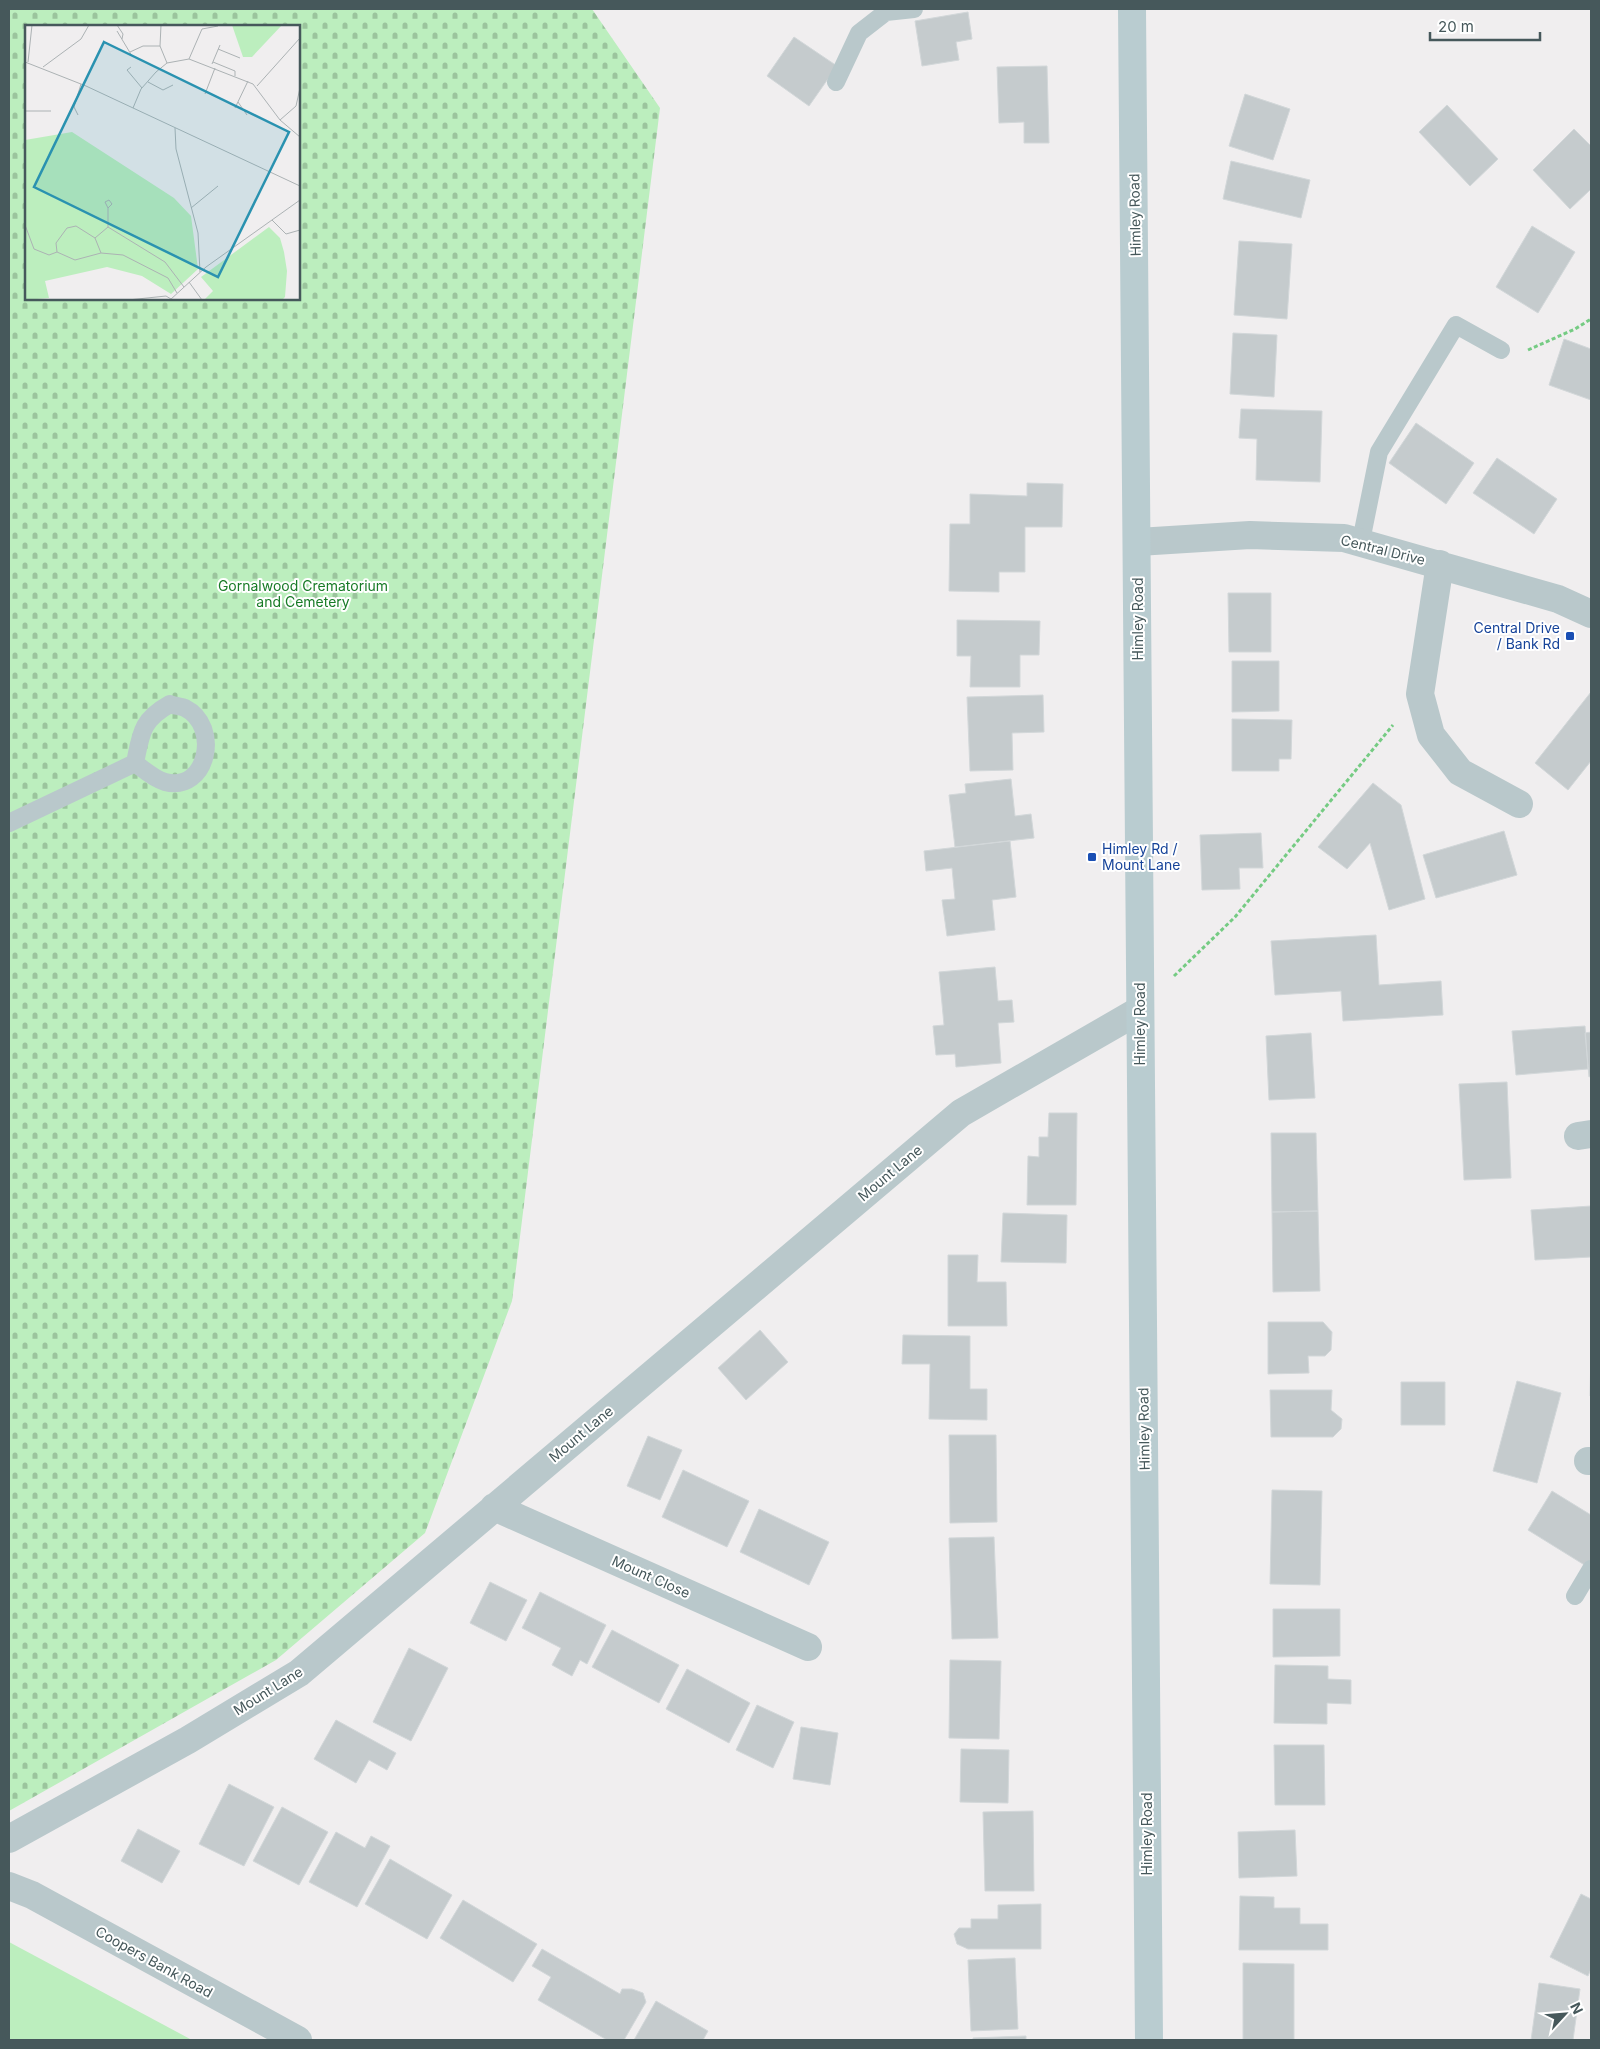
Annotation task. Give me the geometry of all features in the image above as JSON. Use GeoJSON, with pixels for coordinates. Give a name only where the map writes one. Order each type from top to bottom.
{"type":"FeatureCollection","features":[{"type":"Feature","properties":{"kind":"main road","name":"Himley Road"},"geometry":{"type":"LineString","coordinates":[[1132,9],[1138,542],[1149,2040]]}},
{"type":"Feature","properties":{"kind":"street","name":"Central Drive"},"geometry":{"type":"LineString","coordinates":[[1138,542],[1250,535],[1344,538],[1558,599],[1591,614]]}},
{"type":"Feature","properties":{"kind":"street"},"geometry":{"type":"LineString","coordinates":[[1440,564],[1420,694],[1431,735],[1460,772],[1519,804]]}},
{"type":"Feature","properties":{"kind":"street","name":"Mount Lane"},"geometry":{"type":"LineString","coordinates":[[9,1838],[188,1740],[299,1672],[961,1113],[1140,1010]]}},
{"type":"Feature","properties":{"kind":"street","name":"Mount Close"},"geometry":{"type":"LineString","coordinates":[[494,1508],[808,1647]]}},
{"type":"Feature","properties":{"kind":"street","name":"Coopers Bank Road"},"geometry":{"type":"LineString","coordinates":[[9,1886],[32,1895],[298,2040]]}},
{"type":"Feature","properties":{"kind":"lane"},"geometry":{"type":"LineString","coordinates":[[836,82],[859,33],[886,12],[914,9]]}},
{"type":"Feature","properties":{"kind":"lane"},"geometry":{"type":"LineString","coordinates":[[1361,542],[1378,452],[1456,325],[1501,350]]}},
{"type":"Feature","properties":{"kind":"lane"},"geometry":{"type":"LineString","coordinates":[[170,704],[185,708],[197,718],[206,732],[206,750],[202,765],[190,779],[179,783],[164,782],[134,763],[142,730],[155,713],[170,704]]}},
{"type":"Feature","properties":{"kind":"lane"},"geometry":{"type":"LineString","coordinates":[[9,823],[134,763]]}},
{"type":"Feature","properties":{"kind":"lane"},"geometry":{"type":"LineString","coordinates":[[1574,1596],[1591,1569]]}},
{"type":"Feature","properties":{"kind":"path"},"geometry":{"type":"LineString","coordinates":[[1501,350],[1522,353],[1575,329],[1591,319]]}},
{"type":"Feature","properties":{"kind":"path"},"geometry":{"type":"LineString","coordinates":[[1140,1010],[1234,916],[1420,694]]}},
{"type":"Feature","properties":{"kind":"green space","name":"Gornalwood Crematorium and Cemetery"},"geometry":{"type":"Polygon","coordinates":[[[9,9],[592,9],[660,108],[512,1301],[425,1533],[276,1660],[9,1811],[9,9]]]}},
{"type":"Feature","properties":{"kind":"green space"},"geometry":{"type":"Polygon","coordinates":[[[9,1942],[192,2040],[9,2040],[9,1942]]]}},
{"type":"Feature","properties":{"kind":"building"},"geometry":{"type":"Polygon","coordinates":[[[968,12],[972,39],[956,42],[959,60],[922,66],[915,21],[968,12]]]}},
{"type":"Feature","properties":{"kind":"building"},"geometry":{"type":"Polygon","coordinates":[[[794,37],[837,66],[809,106],[767,76],[794,37]]]}},
{"type":"Feature","properties":{"kind":"building"},"geometry":{"type":"Polygon","coordinates":[[[1047,66],[1049,143],[1024,143],[1024,122],[999,123],[997,67],[1047,66]]]}},
{"type":"Feature","properties":{"kind":"building"},"geometry":{"type":"Polygon","coordinates":[[[1245,94],[1290,109],[1273,160],[1229,146],[1245,94]]]}},
{"type":"Feature","properties":{"kind":"building"},"geometry":{"type":"Polygon","coordinates":[[[1447,105],[1498,159],[1470,186],[1419,132],[1447,105]]]}},
{"type":"Feature","properties":{"kind":"building"},"geometry":{"type":"Polygon","coordinates":[[[1574,129],[1591,146],[1591,189],[1570,209],[1533,170],[1574,129]]]}},
{"type":"Feature","properties":{"kind":"building"},"geometry":{"type":"Polygon","coordinates":[[[1231,161],[1310,180],[1301,218],[1223,199],[1231,161]]]}},
{"type":"Feature","properties":{"kind":"building"},"geometry":{"type":"Polygon","coordinates":[[[1532,226],[1575,252],[1538,313],[1496,287],[1532,226]]]}},
{"type":"Feature","properties":{"kind":"building"},"geometry":{"type":"Polygon","coordinates":[[[1239,241],[1292,244],[1287,319],[1234,315],[1239,241]]]}},
{"type":"Feature","properties":{"kind":"building"},"geometry":{"type":"Polygon","coordinates":[[[1233,333],[1277,335],[1274,397],[1230,394],[1233,333]]]}},
{"type":"Feature","properties":{"kind":"building"},"geometry":{"type":"Polygon","coordinates":[[[1564,339],[1591,349],[1591,400],[1549,385],[1564,339]]]}},
{"type":"Feature","properties":{"kind":"building"},"geometry":{"type":"Polygon","coordinates":[[[1241,409],[1322,411],[1320,482],[1256,480],[1257,439],[1239,438],[1241,409]]]}},
{"type":"Feature","properties":{"kind":"building"},"geometry":{"type":"Polygon","coordinates":[[[1416,423],[1474,463],[1446,504],[1389,463],[1416,423]]]}},
{"type":"Feature","properties":{"kind":"building"},"geometry":{"type":"Polygon","coordinates":[[[1497,458],[1557,499],[1534,534],[1473,493],[1497,458]]]}},
{"type":"Feature","properties":{"kind":"building"},"geometry":{"type":"Polygon","coordinates":[[[1027,483],[1063,484],[1062,527],[1025,527],[1025,572],[999,572],[999,592],[949,591],[950,524],[970,524],[970,494],[1027,496],[1027,483]]]}},
{"type":"Feature","properties":{"kind":"building"},"geometry":{"type":"Polygon","coordinates":[[[1228,593],[1271,593],[1271,652],[1229,652],[1228,593]]]}},
{"type":"Feature","properties":{"kind":"building"},"geometry":{"type":"Polygon","coordinates":[[[957,620],[1040,621],[1039,655],[1020,655],[1020,687],[970,687],[971,656],[957,656],[957,620]]]}},
{"type":"Feature","properties":{"kind":"building"},"geometry":{"type":"Polygon","coordinates":[[[1232,661],[1279,661],[1279,711],[1232,712],[1232,661]]]}},
{"type":"Feature","properties":{"kind":"building"},"geometry":{"type":"Polygon","coordinates":[[[1591,692],[1591,761],[1568,790],[1535,763],[1591,692]]]}},
{"type":"Feature","properties":{"kind":"building"},"geometry":{"type":"Polygon","coordinates":[[[1043,695],[1044,732],[1012,733],[1013,770],[970,771],[967,697],[1043,695]]]}},
{"type":"Feature","properties":{"kind":"building"},"geometry":{"type":"Polygon","coordinates":[[[1232,719],[1292,720],[1291,759],[1279,759],[1279,771],[1232,771],[1232,719]]]}},
{"type":"Feature","properties":{"kind":"building"},"geometry":{"type":"Polygon","coordinates":[[[1011,779],[1015,816],[1031,814],[1034,838],[955,847],[949,795],[966,793],[965,784],[1011,779]]]}},
{"type":"Feature","properties":{"kind":"building"},"geometry":{"type":"Polygon","coordinates":[[[1373,783],[1401,805],[1425,899],[1389,910],[1370,843],[1347,869],[1318,847],[1373,783]]]}},
{"type":"Feature","properties":{"kind":"building"},"geometry":{"type":"Polygon","coordinates":[[[1504,831],[1517,875],[1436,898],[1423,855],[1504,831]]]}},
{"type":"Feature","properties":{"kind":"building"},"geometry":{"type":"Polygon","coordinates":[[[1261,833],[1263,868],[1239,868],[1240,889],[1202,890],[1200,835],[1261,833]]]}},
{"type":"Feature","properties":{"kind":"building"},"geometry":{"type":"Polygon","coordinates":[[[1010,841],[1016,897],[992,900],[995,930],[947,936],[942,900],[955,899],[952,868],[926,871],[924,851],[1010,841]]]}},
{"type":"Feature","properties":{"kind":"building"},"geometry":{"type":"Polygon","coordinates":[[[1376,935],[1379,985],[1441,981],[1443,1015],[1343,1021],[1341,991],[1275,995],[1271,941],[1376,935]]]}},
{"type":"Feature","properties":{"kind":"building"},"geometry":{"type":"Polygon","coordinates":[[[995,967],[998,1001],[1012,1000],[1014,1022],[998,1023],[1001,1063],[956,1067],[955,1054],[936,1055],[933,1026],[944,1025],[939,972],[995,967]]]}},
{"type":"Feature","properties":{"kind":"building"},"geometry":{"type":"Polygon","coordinates":[[[1585,1026],[1588,1069],[1516,1075],[1512,1031],[1585,1026]]]}},
{"type":"Feature","properties":{"kind":"building"},"geometry":{"type":"Polygon","coordinates":[[[1591,1032],[1591,1076],[1589,1077],[1585,1033],[1591,1032]]]}},
{"type":"Feature","properties":{"kind":"building"},"geometry":{"type":"Polygon","coordinates":[[[1311,1033],[1315,1098],[1269,1100],[1266,1036],[1311,1033]]]}},
{"type":"Feature","properties":{"kind":"building"},"geometry":{"type":"Polygon","coordinates":[[[1507,1082],[1511,1178],[1464,1180],[1459,1084],[1507,1082]]]}},
{"type":"Feature","properties":{"kind":"building"},"geometry":{"type":"Polygon","coordinates":[[[1049,1113],[1077,1113],[1076,1205],[1027,1205],[1028,1156],[1039,1157],[1039,1137],[1048,1137],[1049,1113]]]}},
{"type":"Feature","properties":{"kind":"building"},"geometry":{"type":"Polygon","coordinates":[[[1271,1133],[1316,1133],[1318,1211],[1272,1212],[1271,1133]]]}},
{"type":"Feature","properties":{"kind":"building"},"geometry":{"type":"Polygon","coordinates":[[[1591,1206],[1591,1257],[1535,1260],[1531,1210],[1591,1206]]]}},
{"type":"Feature","properties":{"kind":"building"},"geometry":{"type":"Polygon","coordinates":[[[1318,1211],[1320,1291],[1273,1292],[1272,1212],[1318,1211]]]}},
{"type":"Feature","properties":{"kind":"building"},"geometry":{"type":"Polygon","coordinates":[[[1003,1213],[1067,1215],[1066,1263],[1001,1262],[1003,1213]]]}},
{"type":"Feature","properties":{"kind":"building"},"geometry":{"type":"Polygon","coordinates":[[[948,1255],[978,1255],[977,1282],[1006,1282],[1007,1326],[948,1326],[948,1255]]]}},
{"type":"Feature","properties":{"kind":"building"},"geometry":{"type":"Polygon","coordinates":[[[1268,1322],[1323,1322],[1332,1332],[1331,1350],[1325,1356],[1308,1356],[1309,1373],[1268,1374],[1268,1322]]]}},
{"type":"Feature","properties":{"kind":"building"},"geometry":{"type":"Polygon","coordinates":[[[760,1330],[788,1362],[746,1400],[718,1368],[760,1330]]]}},
{"type":"Feature","properties":{"kind":"building"},"geometry":{"type":"Polygon","coordinates":[[[903,1335],[970,1336],[970,1389],[987,1389],[987,1420],[929,1419],[930,1364],[902,1364],[903,1335]]]}},
{"type":"Feature","properties":{"kind":"building"},"geometry":{"type":"Polygon","coordinates":[[[1591,1352],[1591,1396],[1590,1396],[1591,1352]]]}},
{"type":"Feature","properties":{"kind":"building"},"geometry":{"type":"Polygon","coordinates":[[[1517,1381],[1561,1393],[1537,1483],[1493,1471],[1517,1381]]]}},
{"type":"Feature","properties":{"kind":"building"},"geometry":{"type":"Polygon","coordinates":[[[1401,1382],[1445,1382],[1445,1425],[1401,1425],[1401,1382]]]}},
{"type":"Feature","properties":{"kind":"building"},"geometry":{"type":"Polygon","coordinates":[[[1270,1390],[1332,1390],[1331,1410],[1342,1419],[1341,1429],[1333,1437],[1271,1437],[1270,1390]]]}},
{"type":"Feature","properties":{"kind":"building"},"geometry":{"type":"Polygon","coordinates":[[[949,1435],[996,1435],[997,1522],[950,1523],[949,1435]]]}},
{"type":"Feature","properties":{"kind":"building"},"geometry":{"type":"Polygon","coordinates":[[[648,1436],[682,1450],[660,1500],[627,1486],[648,1436]]]}},
{"type":"Feature","properties":{"kind":"building"},"geometry":{"type":"Polygon","coordinates":[[[683,1470],[749,1501],[727,1547],[662,1517],[683,1470]]]}},
{"type":"Feature","properties":{"kind":"building"},"geometry":{"type":"Polygon","coordinates":[[[1272,1490],[1322,1491],[1320,1585],[1270,1584],[1272,1490]]]}},
{"type":"Feature","properties":{"kind":"building"},"geometry":{"type":"Polygon","coordinates":[[[1552,1491],[1591,1515],[1591,1569],[1528,1530],[1552,1491]]]}},
{"type":"Feature","properties":{"kind":"building"},"geometry":{"type":"Polygon","coordinates":[[[759,1509],[829,1542],[809,1585],[740,1552],[759,1509]]]}},
{"type":"Feature","properties":{"kind":"building"},"geometry":{"type":"Polygon","coordinates":[[[994,1537],[998,1638],[952,1639],[949,1538],[994,1537]]]}},
{"type":"Feature","properties":{"kind":"building"},"geometry":{"type":"Polygon","coordinates":[[[490,1582],[527,1600],[506,1641],[470,1623],[490,1582]]]}},
{"type":"Feature","properties":{"kind":"building"},"geometry":{"type":"Polygon","coordinates":[[[540,1592],[606,1625],[587,1664],[580,1660],[572,1676],[552,1665],[561,1648],[522,1628],[540,1592]]]}},
{"type":"Feature","properties":{"kind":"building"},"geometry":{"type":"Polygon","coordinates":[[[1273,1609],[1340,1609],[1340,1656],[1273,1657],[1273,1609]]]}},
{"type":"Feature","properties":{"kind":"building"},"geometry":{"type":"Polygon","coordinates":[[[612,1630],[679,1665],[659,1703],[592,1667],[612,1630]]]}},
{"type":"Feature","properties":{"kind":"building"},"geometry":{"type":"Polygon","coordinates":[[[409,1648],[448,1668],[411,1741],[373,1722],[409,1648]]]}},
{"type":"Feature","properties":{"kind":"building"},"geometry":{"type":"Polygon","coordinates":[[[950,1660],[1001,1661],[999,1739],[949,1738],[950,1660]]]}},
{"type":"Feature","properties":{"kind":"building"},"geometry":{"type":"Polygon","coordinates":[[[1275,1665],[1328,1666],[1328,1679],[1351,1680],[1351,1704],[1327,1703],[1327,1724],[1274,1723],[1275,1665]]]}},
{"type":"Feature","properties":{"kind":"building"},"geometry":{"type":"Polygon","coordinates":[[[687,1669],[750,1703],[729,1743],[666,1709],[687,1669]]]}},
{"type":"Feature","properties":{"kind":"building"},"geometry":{"type":"Polygon","coordinates":[[[757,1705],[794,1722],[773,1768],[736,1750],[757,1705]]]}},
{"type":"Feature","properties":{"kind":"building"},"geometry":{"type":"Polygon","coordinates":[[[336,1720],[396,1753],[387,1770],[369,1760],[356,1783],[314,1759],[336,1720]]]}},
{"type":"Feature","properties":{"kind":"building"},"geometry":{"type":"Polygon","coordinates":[[[801,1727],[838,1733],[830,1785],[793,1779],[801,1727]]]}},
{"type":"Feature","properties":{"kind":"building"},"geometry":{"type":"Polygon","coordinates":[[[1274,1745],[1324,1745],[1325,1805],[1275,1805],[1274,1745]]]}},
{"type":"Feature","properties":{"kind":"building"},"geometry":{"type":"Polygon","coordinates":[[[961,1749],[1009,1750],[1008,1803],[960,1802],[961,1749]]]}},
{"type":"Feature","properties":{"kind":"building"},"geometry":{"type":"Polygon","coordinates":[[[229,1784],[274,1807],[244,1866],[199,1844],[229,1784]]]}},
{"type":"Feature","properties":{"kind":"building"},"geometry":{"type":"Polygon","coordinates":[[[282,1807],[328,1832],[299,1885],[253,1861],[282,1807]]]}},
{"type":"Feature","properties":{"kind":"building"},"geometry":{"type":"Polygon","coordinates":[[[1033,1811],[1034,1891],[985,1891],[983,1812],[1033,1811]]]}},
{"type":"Feature","properties":{"kind":"building"},"geometry":{"type":"Polygon","coordinates":[[[138,1829],[180,1851],[162,1883],[121,1861],[138,1829]]]}},
{"type":"Feature","properties":{"kind":"building"},"geometry":{"type":"Polygon","coordinates":[[[1295,1830],[1297,1876],[1239,1878],[1238,1832],[1295,1830]]]}},
{"type":"Feature","properties":{"kind":"building"},"geometry":{"type":"Polygon","coordinates":[[[336,1832],[365,1848],[371,1836],[390,1846],[357,1907],[309,1882],[336,1832]]]}},
{"type":"Feature","properties":{"kind":"building"},"geometry":{"type":"Polygon","coordinates":[[[390,1859],[452,1895],[427,1939],[365,1904],[390,1859]]]}},
{"type":"Feature","properties":{"kind":"building"},"geometry":{"type":"Polygon","coordinates":[[[1581,1894],[1591,1899],[1591,1969],[1588,1976],[1550,1957],[1581,1894]]]}},
{"type":"Feature","properties":{"kind":"building"},"geometry":{"type":"Polygon","coordinates":[[[1240,1896],[1274,1897],[1274,1908],[1300,1908],[1300,1924],[1328,1924],[1328,1950],[1239,1950],[1240,1896]]]}},
{"type":"Feature","properties":{"kind":"building"},"geometry":{"type":"Polygon","coordinates":[[[463,1900],[537,1944],[513,1982],[440,1938],[463,1900]]]}},
{"type":"Feature","properties":{"kind":"building"},"geometry":{"type":"Polygon","coordinates":[[[1041,1904],[1041,1949],[968,1949],[957,1944],[954,1934],[959,1928],[971,1928],[971,1919],[998,1919],[998,1905],[1041,1904]]]}},
{"type":"Feature","properties":{"kind":"building"},"geometry":{"type":"Polygon","coordinates":[[[542,1949],[620,1994],[622,1989],[632,1989],[643,1993],[646,2002],[624,2040],[607,2040],[538,2000],[551,1977],[532,1966],[542,1949]]]}},
{"type":"Feature","properties":{"kind":"building"},"geometry":{"type":"Polygon","coordinates":[[[1015,1958],[1018,2029],[971,2031],[968,1960],[1015,1958]]]}},
{"type":"Feature","properties":{"kind":"building"},"geometry":{"type":"Polygon","coordinates":[[[1243,1963],[1294,1964],[1294,2040],[1243,2040],[1243,1963]]]}},
{"type":"Feature","properties":{"kind":"building"},"geometry":{"type":"Polygon","coordinates":[[[1539,1983],[1580,1989],[1573,2040],[1531,2040],[1539,1983]]]}},
{"type":"Feature","properties":{"kind":"building"},"geometry":{"type":"Polygon","coordinates":[[[656,2001],[708,2031],[703,2040],[634,2040],[656,2001]]]}},
{"type":"Feature","properties":{"kind":"building"},"geometry":{"type":"Polygon","coordinates":[[[1026,2036],[1026,2040],[973,2040],[973,2038],[1026,2036]]]}},
{"type":"Feature","properties":{"kind":"place","name":"Central Drive / Bank Rd"},"geometry":{"type":"Point","coordinates":[1570,636]}},
{"type":"Feature","properties":{"kind":"place","name":"Himley Rd / Mount Lane"},"geometry":{"type":"Point","coordinates":[1092,857]}}]}
